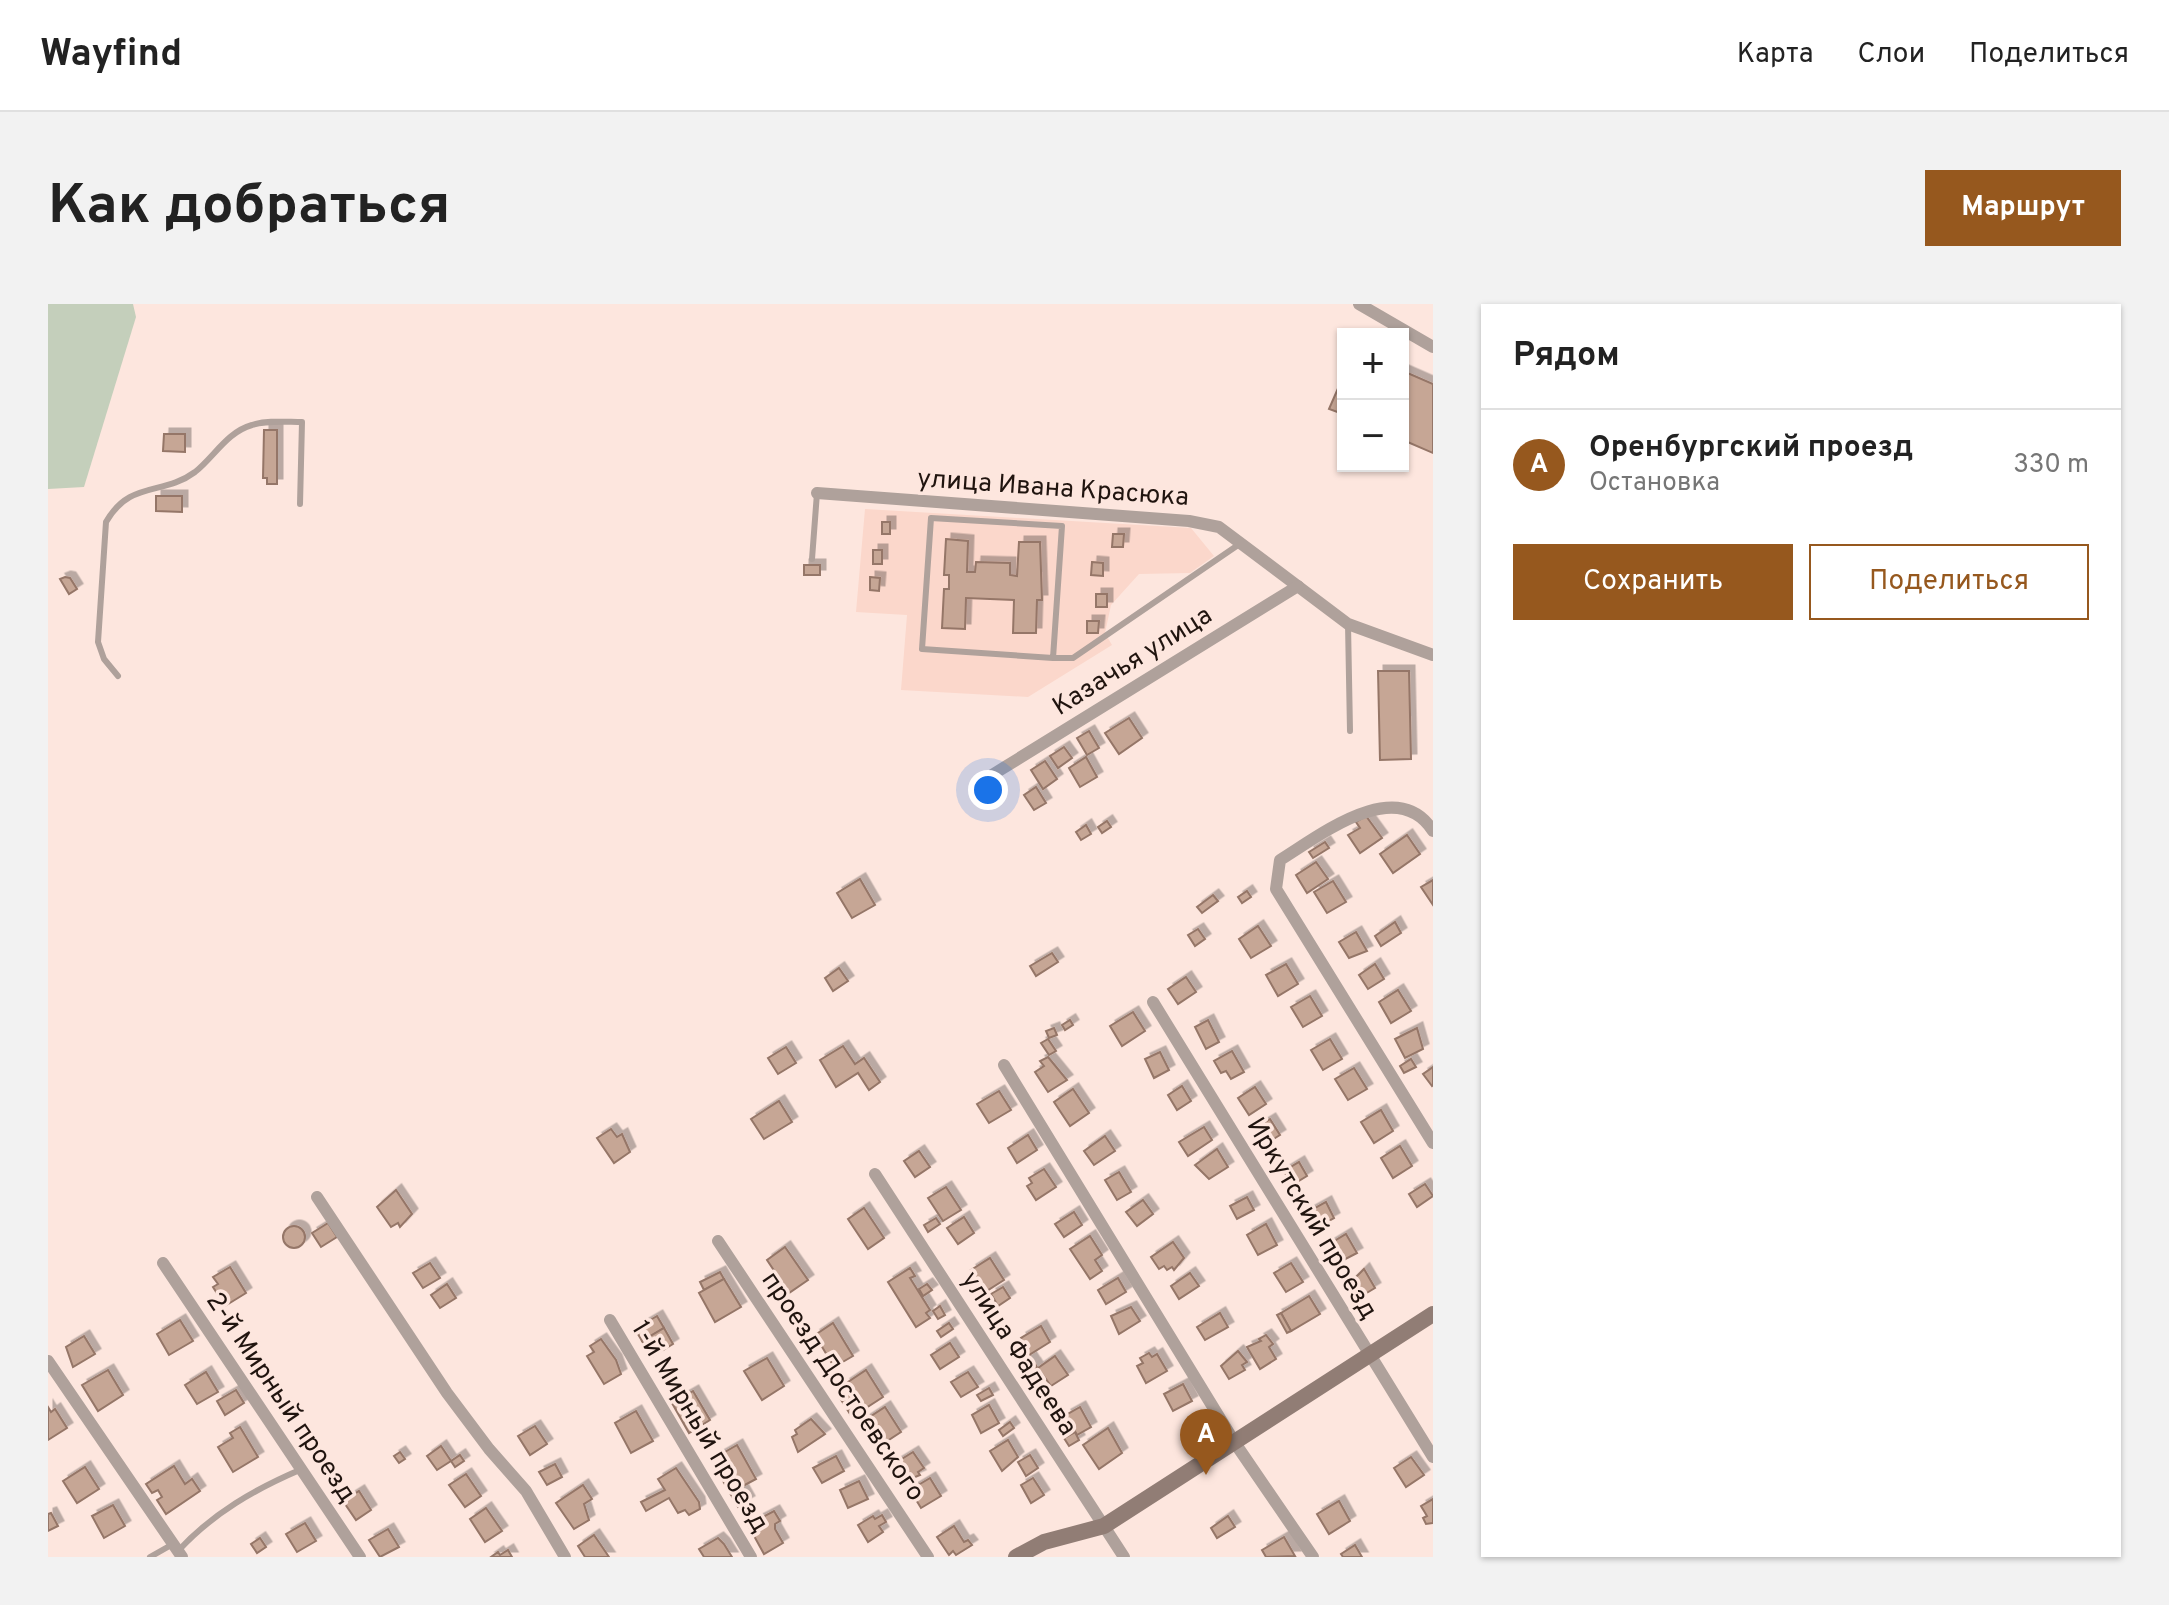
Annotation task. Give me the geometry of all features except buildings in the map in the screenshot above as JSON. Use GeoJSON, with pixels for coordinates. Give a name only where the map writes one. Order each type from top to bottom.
{"type":"FeatureCollection","features":[{"type":"Feature","properties":{"kind":"street"},"geometry":{"type":"LineString","coordinates":[[1359,304],[1433,347]]}},
{"type":"Feature","properties":{"kind":"street","name":"улица Ивана Красюка"},"geometry":{"type":"LineString","coordinates":[[817,493],[1189,521],[1219,527],[1348,624],[1433,655]]}},
{"type":"Feature","properties":{"kind":"street","name":"Казачья улица"},"geometry":{"type":"LineString","coordinates":[[992,775],[1298,586]]}},
{"type":"Feature","properties":{"kind":"street"},"geometry":{"type":"LineString","coordinates":[[1433,831],[1425,818],[1407,809],[1377,808],[1331,828],[1280,860],[1276,889],[1433,1143]]}},
{"type":"Feature","properties":{"kind":"street","name":"Иркутский проезд"},"geometry":{"type":"LineString","coordinates":[[1153,1002],[1433,1457]]}},
{"type":"Feature","properties":{"kind":"street"},"geometry":{"type":"LineString","coordinates":[[1004,1065],[1235,1443],[1313,1557]]}},
{"type":"Feature","properties":{"kind":"street","name":"улица Фадеева"},"geometry":{"type":"LineString","coordinates":[[875,1174],[1124,1557]]}},
{"type":"Feature","properties":{"kind":"street"},"geometry":{"type":"LineString","coordinates":[[317,1197],[447,1393],[489,1449],[526,1491],[565,1557]]}},
{"type":"Feature","properties":{"kind":"street","name":"проезд Достоевского"},"geometry":{"type":"LineString","coordinates":[[718,1241],[928,1557]]}},
{"type":"Feature","properties":{"kind":"street","name":"2-й Мирный проезд"},"geometry":{"type":"LineString","coordinates":[[163,1263],[360,1557]]}},
{"type":"Feature","properties":{"kind":"street"},"geometry":{"type":"LineString","coordinates":[[1016,1557],[1044,1542],[1104,1526],[1433,1314]]}},
{"type":"Feature","properties":{"kind":"street","name":"1-й Мирный проезд"},"geometry":{"type":"LineString","coordinates":[[610,1320],[751,1557]]}},
{"type":"Feature","properties":{"kind":"street"},"geometry":{"type":"LineString","coordinates":[[48,1361],[178,1550]]}},
{"type":"Feature","properties":{"kind":"lane"},"geometry":{"type":"LineString","coordinates":[[118,676],[104,659],[98,642],[106,522],[116,505],[129,496],[196,471],[227,441],[251,425],[290,422],[302,422],[300,504]]}},
{"type":"Feature","properties":{"kind":"lane"},"geometry":{"type":"LineString","coordinates":[[812,559],[817,493]]}},
{"type":"Feature","properties":{"kind":"lane"},"geometry":{"type":"LineString","coordinates":[[1053,658],[1062,526],[931,518],[922,649],[1053,658],[1073,658],[1241,543]]}},
{"type":"Feature","properties":{"kind":"lane"},"geometry":{"type":"LineString","coordinates":[[1348,624],[1350,731]]}},
{"type":"Feature","properties":{"kind":"lane"},"geometry":{"type":"LineString","coordinates":[[150,1557],[178,1550],[197,1530],[227,1508],[302,1469]]}},
{"type":"Feature","properties":{"kind":"shaded area"},"geometry":{"type":"Polygon","coordinates":[[[865,509],[1191,528],[1214,556],[1190,573],[1139,574],[1111,605],[1105,633],[1112,645],[1028,697],[901,690],[907,615],[856,612],[865,509]]]}},
{"type":"Feature","properties":{"kind":"green space"},"geometry":{"type":"Polygon","coordinates":[[[48,304],[133,304],[136,317],[84,487],[48,489],[48,304]]]}},
{"type":"Feature","properties":{"kind":"place","name":"Оренбургский проезд"},"geometry":{"type":"Point","coordinates":[1206,1475]}}]}
